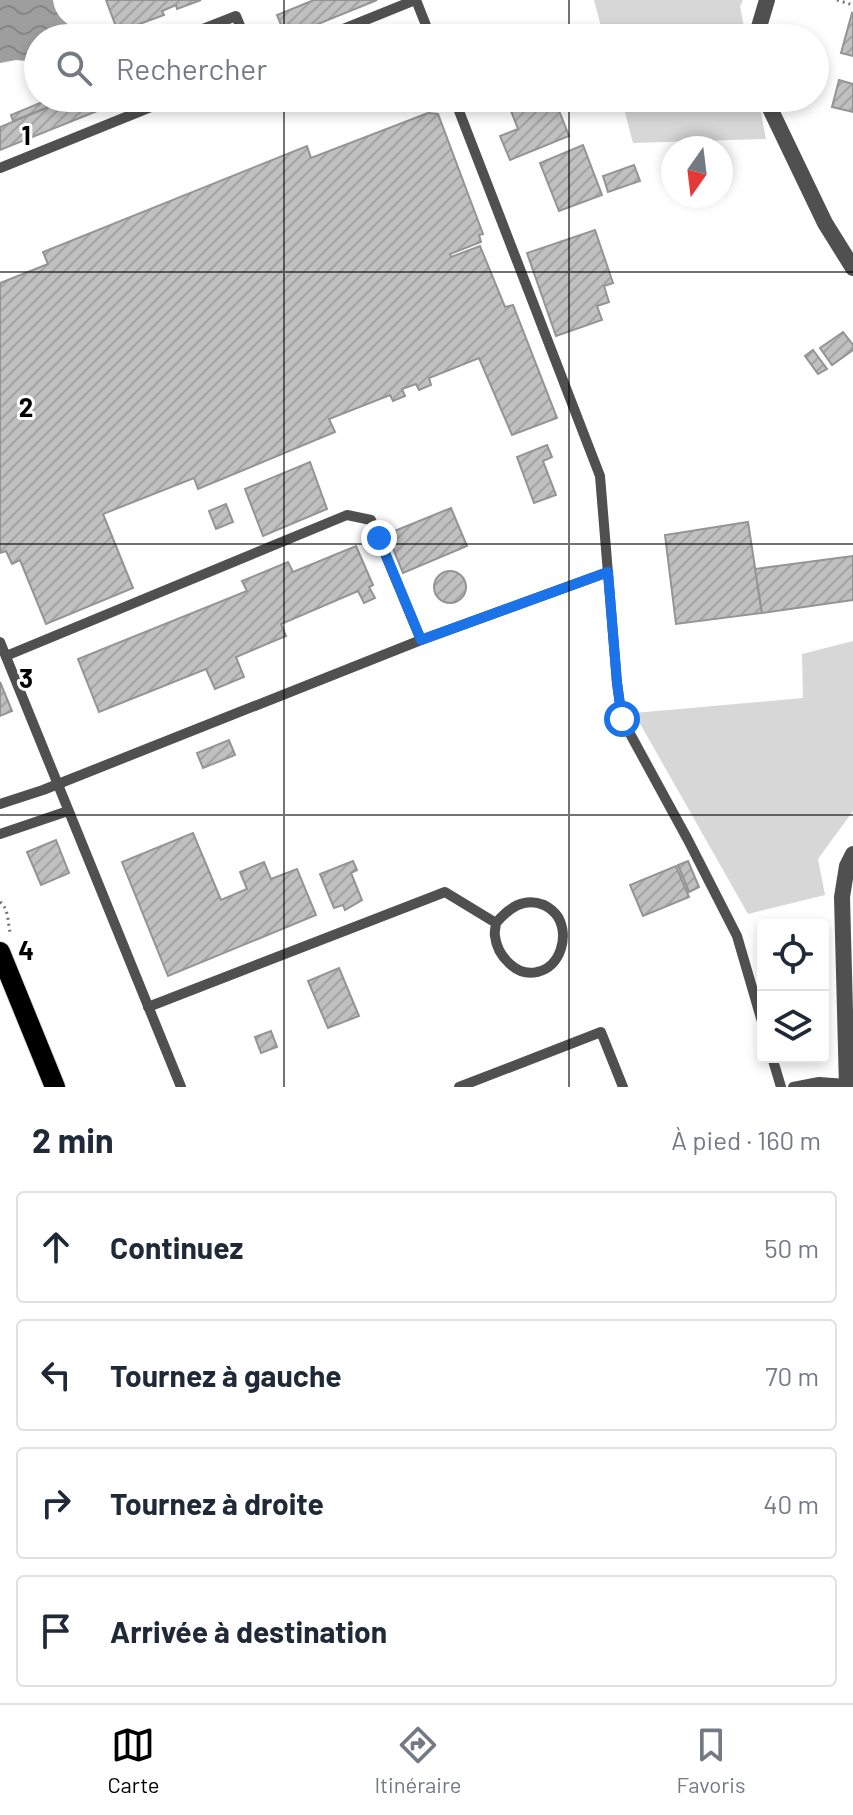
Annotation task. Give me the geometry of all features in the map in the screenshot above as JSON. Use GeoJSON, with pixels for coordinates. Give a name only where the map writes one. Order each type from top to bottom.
{"type":"FeatureCollection","features":[{"type":"Feature","properties":{"kind":"main road"},"geometry":{"type":"LineString","coordinates":[[0,952],[55,1087]]}},
{"type":"Feature","properties":{"kind":"street"},"geometry":{"type":"LineString","coordinates":[[760,24],[767,0]]}},
{"type":"Feature","properties":{"kind":"street"},"geometry":{"type":"LineString","coordinates":[[772,112],[825,223],[853,268]]}},
{"type":"Feature","properties":{"kind":"street"},"geometry":{"type":"LineString","coordinates":[[847,1085],[842,897],[847,866],[853,854]]}},
{"type":"Feature","properties":{"kind":"lane"},"geometry":{"type":"LineString","coordinates":[[356,24],[416,0],[425,24]]}},
{"type":"Feature","properties":{"kind":"lane"},"geometry":{"type":"LineString","coordinates":[[216,24],[236,16],[239,24]]}},
{"type":"Feature","properties":{"kind":"lane"},"geometry":{"type":"LineString","coordinates":[[0,168],[138,112]]}},
{"type":"Feature","properties":{"kind":"lane"},"geometry":{"type":"LineString","coordinates":[[459,112],[600,476],[622,719],[737,936],[757,1004]]}},
{"type":"Feature","properties":{"kind":"lane"},"geometry":{"type":"LineString","coordinates":[[6,656],[347,515],[371,520],[421,640]]}},
{"type":"Feature","properties":{"kind":"lane"},"geometry":{"type":"LineString","coordinates":[[0,804],[421,640],[608,572]]}},
{"type":"Feature","properties":{"kind":"lane"},"geometry":{"type":"LineString","coordinates":[[0,642],[181,1087]]}},
{"type":"Feature","properties":{"kind":"lane"},"geometry":{"type":"LineString","coordinates":[[0,834],[68,811]]}},
{"type":"Feature","properties":{"kind":"lane"},"geometry":{"type":"LineString","coordinates":[[148,1007],[445,892],[496,923]]}},
{"type":"Feature","properties":{"kind":"lane"},"geometry":{"type":"LineString","coordinates":[[529,901],[554,910],[564,937],[559,953],[549,966],[536,972],[522,971],[510,965],[499,951],[496,923],[516,904],[529,901]]}},
{"type":"Feature","properties":{"kind":"lane"},"geometry":{"type":"LineString","coordinates":[[459,1087],[601,1032],[623,1087]]}},
{"type":"Feature","properties":{"kind":"lane"},"geometry":{"type":"LineString","coordinates":[[774,1063],[781,1087]]}},
{"type":"Feature","properties":{"kind":"lane"},"geometry":{"type":"LineString","coordinates":[[793,1087],[819,1082],[847,1085]]}},
{"type":"Feature","properties":{"kind":"path"},"geometry":{"type":"LineString","coordinates":[[837,0],[853,5]]}},
{"type":"Feature","properties":{"kind":"shaded area"},"geometry":{"type":"Polygon","coordinates":[[[594,0],[743,0],[740,6],[743,24],[600,24],[594,0]]]}},
{"type":"Feature","properties":{"kind":"shaded area"},"geometry":{"type":"Polygon","coordinates":[[[625,112],[761,112],[766,139],[661,136],[661,142],[633,143],[625,112]]]}},
{"type":"Feature","properties":{"kind":"shaded area"},"geometry":{"type":"Polygon","coordinates":[[[853,641],[853,811],[818,859],[825,895],[748,914],[634,713],[803,698],[802,654],[853,641]]]}},
{"type":"Feature","properties":{"kind":"water"},"geometry":{"type":"Polygon","coordinates":[[[0,0],[53,0],[58,14],[67,24],[24,24],[24,61],[0,63],[0,0]]]}},
{"type":"Feature","properties":{"kind":"building"},"geometry":{"type":"Polygon","coordinates":[[[106,0],[201,0],[177,9],[176,5],[162,11],[164,15],[140,24],[115,24],[106,0]]]}},
{"type":"Feature","properties":{"kind":"building"},"geometry":{"type":"Polygon","coordinates":[[[314,0],[377,0],[318,24],[281,24],[277,15],[314,0]]]}},
{"type":"Feature","properties":{"kind":"building"},"geometry":{"type":"Polygon","coordinates":[[[853,14],[853,56],[841,53],[853,14]]]}},
{"type":"Feature","properties":{"kind":"building"},"geometry":{"type":"Polygon","coordinates":[[[839,80],[853,84],[853,112],[832,107],[839,80]]]}},
{"type":"Feature","properties":{"kind":"building"},"geometry":{"type":"Polygon","coordinates":[[[24,110],[36,112],[13,121],[11,115],[24,110]]]}},
{"type":"Feature","properties":{"kind":"building"},"geometry":{"type":"Polygon","coordinates":[[[37,112],[95,112],[0,150],[0,127],[37,112]]]}},
{"type":"Feature","properties":{"kind":"building"},"geometry":{"type":"Polygon","coordinates":[[[511,112],[560,112],[569,136],[510,160],[500,136],[518,129],[511,112]]]}},
{"type":"Feature","properties":{"kind":"building"},"geometry":{"type":"Polygon","coordinates":[[[428,113],[438,114],[483,234],[479,235],[481,242],[450,254],[451,257],[480,246],[505,307],[513,305],[557,418],[512,435],[479,358],[429,378],[431,385],[419,390],[416,384],[402,389],[405,396],[393,401],[390,395],[329,419],[335,432],[198,489],[194,478],[103,514],[133,588],[46,624],[20,560],[12,564],[6,551],[0,553],[0,283],[48,264],[43,252],[307,146],[311,158],[428,113]]]}},
{"type":"Feature","properties":{"kind":"building"},"geometry":{"type":"Polygon","coordinates":[[[583,145],[602,195],[559,211],[540,163],[583,145]]]}},
{"type":"Feature","properties":{"kind":"building"},"geometry":{"type":"Polygon","coordinates":[[[634,165],[640,181],[608,192],[603,176],[634,165]]]}},
{"type":"Feature","properties":{"kind":"building"},"geometry":{"type":"Polygon","coordinates":[[[595,230],[613,283],[604,286],[609,302],[597,306],[602,320],[556,336],[527,253],[595,230]]]}},
{"type":"Feature","properties":{"kind":"building"},"geometry":{"type":"Polygon","coordinates":[[[843,332],[853,345],[853,350],[832,365],[820,348],[843,332]]]}},
{"type":"Feature","properties":{"kind":"building"},"geometry":{"type":"Polygon","coordinates":[[[813,350],[827,369],[818,374],[805,356],[813,350]]]}},
{"type":"Feature","properties":{"kind":"building"},"geometry":{"type":"Polygon","coordinates":[[[547,445],[552,457],[543,461],[556,495],[534,503],[517,457],[547,445]]]}},
{"type":"Feature","properties":{"kind":"building"},"geometry":{"type":"Polygon","coordinates":[[[310,462],[327,509],[263,536],[245,489],[310,462]]]}},
{"type":"Feature","properties":{"kind":"building"},"geometry":{"type":"Polygon","coordinates":[[[226,504],[233,522],[216,529],[209,511],[226,504]]]}},
{"type":"Feature","properties":{"kind":"building"},"geometry":{"type":"Polygon","coordinates":[[[451,508],[467,546],[403,573],[387,534],[451,508]]]}},
{"type":"Feature","properties":{"kind":"building"},"geometry":{"type":"Polygon","coordinates":[[[748,522],[762,613],[676,624],[665,535],[748,522]]]}},
{"type":"Feature","properties":{"kind":"building"},"geometry":{"type":"Polygon","coordinates":[[[356,546],[373,585],[369,587],[375,598],[364,603],[358,591],[281,624],[286,636],[236,657],[244,677],[215,689],[206,669],[99,712],[78,659],[247,591],[242,581],[288,562],[293,572],[356,546]]]}},
{"type":"Feature","properties":{"kind":"building"},"geometry":{"type":"Polygon","coordinates":[[[853,556],[853,600],[762,613],[755,569],[853,556]]]}},
{"type":"Feature","properties":{"kind":"building"},"geometry":{"type":"Polygon","coordinates":[[[450,571],[461,576],[466,587],[461,598],[450,603],[439,598],[434,587],[439,576],[450,571]]]}},
{"type":"Feature","properties":{"kind":"building"},"geometry":{"type":"Polygon","coordinates":[[[0,682],[12,711],[0,716],[0,682]]]}},
{"type":"Feature","properties":{"kind":"building"},"geometry":{"type":"Polygon","coordinates":[[[229,740],[235,755],[203,768],[197,753],[229,740]]]}},
{"type":"Feature","properties":{"kind":"building"},"geometry":{"type":"Polygon","coordinates":[[[193,833],[221,900],[247,889],[240,872],[264,862],[271,879],[297,869],[316,915],[168,976],[122,862],[193,833]]]}},
{"type":"Feature","properties":{"kind":"building"},"geometry":{"type":"Polygon","coordinates":[[[56,840],[69,873],[41,885],[27,852],[56,840]]]}},
{"type":"Feature","properties":{"kind":"building"},"geometry":{"type":"Polygon","coordinates":[[[353,861],[357,870],[351,873],[362,900],[345,910],[343,905],[334,908],[320,874],[353,861]]]}},
{"type":"Feature","properties":{"kind":"building"},"geometry":{"type":"Polygon","coordinates":[[[688,861],[699,887],[689,892],[678,865],[688,861]]]}},
{"type":"Feature","properties":{"kind":"building"},"geometry":{"type":"Polygon","coordinates":[[[676,866],[689,897],[643,916],[630,885],[676,866]]]}},
{"type":"Feature","properties":{"kind":"building"},"geometry":{"type":"Polygon","coordinates":[[[339,968],[359,1016],[328,1028],[308,981],[339,968]]]}},
{"type":"Feature","properties":{"kind":"building"},"geometry":{"type":"Polygon","coordinates":[[[271,1031],[277,1047],[261,1053],[255,1037],[271,1031]]]}},
{"type":"Feature","properties":{"kind":"route"},"geometry":{"type":"LineString","coordinates":[[379,538],[421,640],[608,572],[622,719]]}}]}
